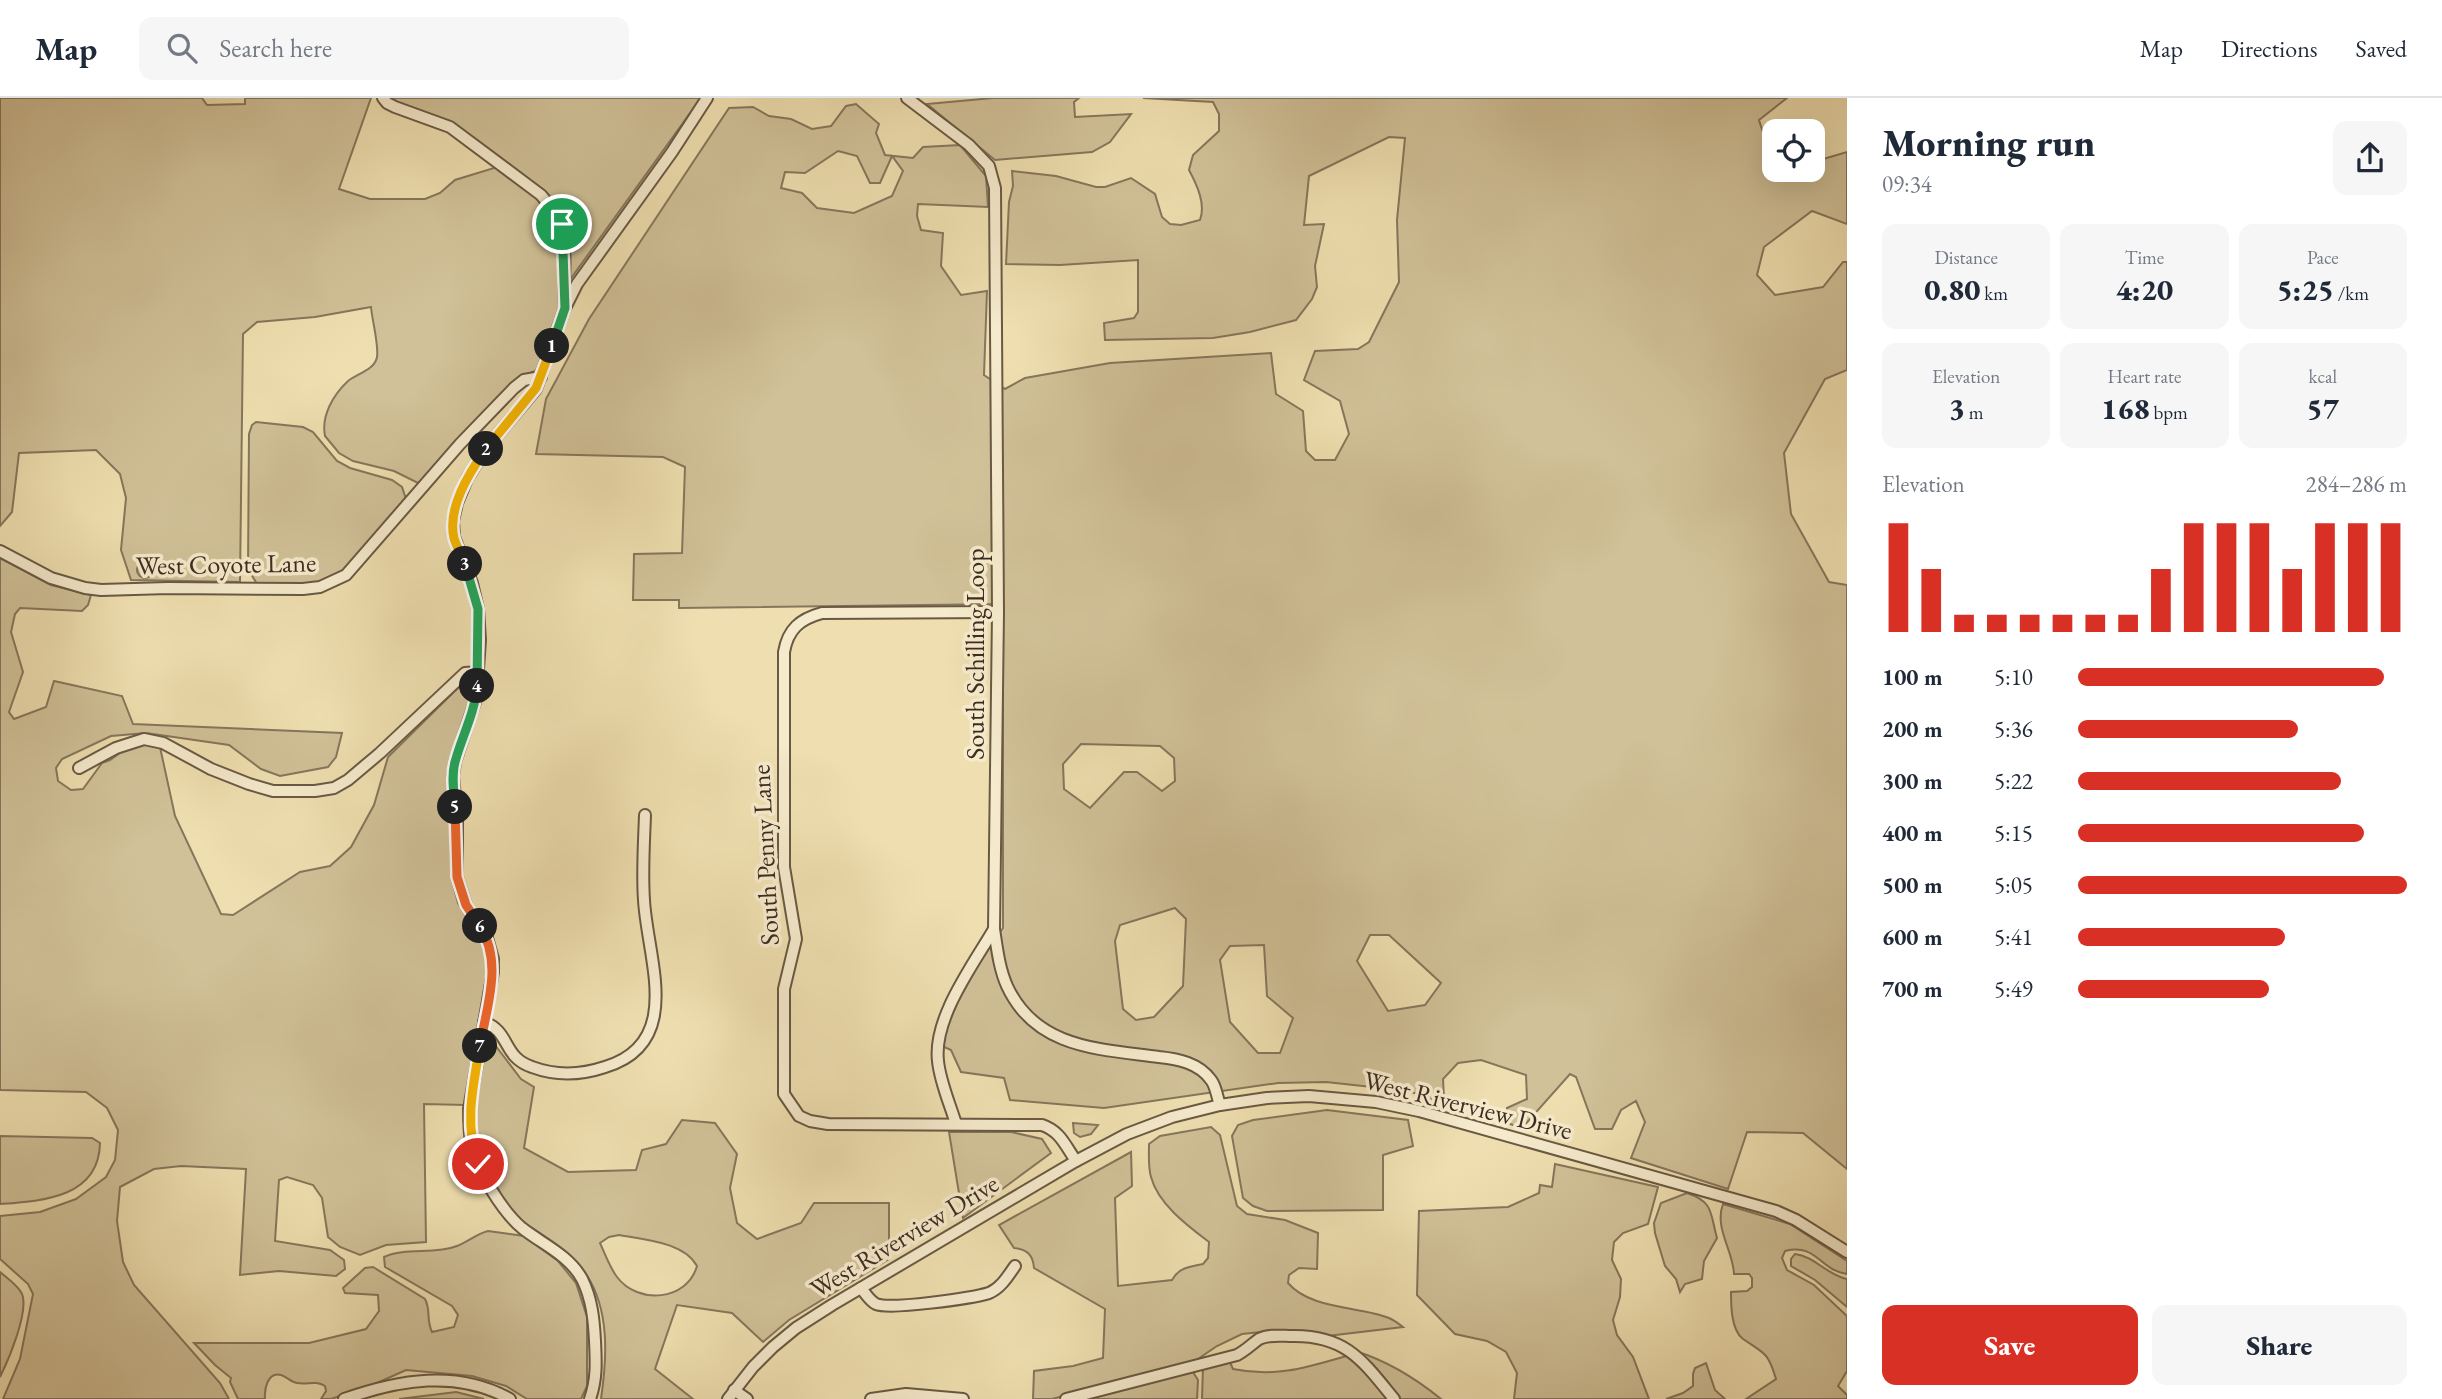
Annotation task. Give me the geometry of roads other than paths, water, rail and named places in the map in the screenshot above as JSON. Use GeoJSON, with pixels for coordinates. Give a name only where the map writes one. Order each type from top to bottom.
{"type":"FeatureCollection","features":[{"type":"Feature","properties":{"kind":"street"},"geometry":{"type":"LineString","coordinates":[[383,98],[395,107],[450,127],[541,195],[550,205],[562,224],[564,236],[565,308]]}},
{"type":"Feature","properties":{"kind":"street"},"geometry":{"type":"LineString","coordinates":[[590,1399],[596,1369],[593,1315],[581,1277],[557,1253],[512,1218],[487,1181],[472,1147],[469,1109],[493,959],[487,938],[466,905],[457,877],[457,820],[453,776],[476,699],[478,609],[472,583],[454,537],[453,522],[467,479],[484,451],[528,399],[541,377],[565,308],[590,264],[672,152],[707,98]]}},
{"type":"Feature","properties":{"kind":"street","name":"South Schilling Loop"},"geometry":{"type":"LineString","coordinates":[[907,98],[969,145],[989,166],[994,176],[999,612],[994,929],[1006,985],[1021,1008],[1042,1028],[1072,1044],[1172,1058],[1194,1065],[1213,1081],[1220,1105]]}},
{"type":"Feature","properties":{"kind":"street","name":"West Coyote Lane"},"geometry":{"type":"LineString","coordinates":[[0,551],[51,578],[93,589],[320,587],[334,582],[356,564],[460,444],[514,388],[524,380],[541,377]]}},
{"type":"Feature","properties":{"kind":"street","name":"South Penny Lane"},"geometry":{"type":"LineString","coordinates":[[999,612],[822,613],[806,618],[793,628],[786,639],[783,867],[796,939],[784,989],[784,1094],[794,1111],[810,1121],[828,1124],[1042,1125],[1060,1135],[1076,1161]]}},
{"type":"Feature","properties":{"kind":"street"},"geometry":{"type":"LineString","coordinates":[[79,768],[116,748],[144,739],[163,743],[248,785],[273,791],[334,788],[348,780],[380,753],[465,673],[478,672]]}},
{"type":"Feature","properties":{"kind":"street"},"geometry":{"type":"LineString","coordinates":[[484,1023],[495,1026],[501,1032],[514,1057],[529,1066],[550,1072],[571,1074],[600,1069],[624,1059],[641,1046],[651,1030],[655,1012],[655,973],[644,900],[645,815]]}},
{"type":"Feature","properties":{"kind":"street"},"geometry":{"type":"LineString","coordinates":[[956,1124],[938,1063],[937,1046],[948,1011],[994,929]]}},
{"type":"Feature","properties":{"kind":"street","name":"West Riverview Drive"},"geometry":{"type":"LineString","coordinates":[[731,1395],[773,1347],[796,1328],[1076,1161],[1135,1130],[1172,1116],[1267,1098],[1310,1096],[1376,1102],[1419,1111],[1776,1211],[1796,1220],[1847,1252]]}},
{"type":"Feature","properties":{"kind":"street"},"geometry":{"type":"LineString","coordinates":[[861,1288],[871,1300],[883,1305],[937,1302],[990,1292],[1000,1286],[1015,1266]]}},
{"type":"Feature","properties":{"kind":"street"},"geometry":{"type":"LineString","coordinates":[[1066,1399],[1237,1355],[1269,1336],[1305,1336],[1330,1340],[1365,1364],[1394,1399]]}},
{"type":"Feature","properties":{"kind":"street"},"geometry":{"type":"LineString","coordinates":[[344,1399],[405,1381],[436,1379],[465,1382],[510,1399]]}},
{"type":"Feature","properties":{"kind":"street"},"geometry":{"type":"LineString","coordinates":[[871,1399],[906,1394],[963,1399]]}},
{"type":"Feature","properties":{"kind":"street"},"geometry":{"type":"LineString","coordinates":[[731,1395],[747,1399]]}}]}
